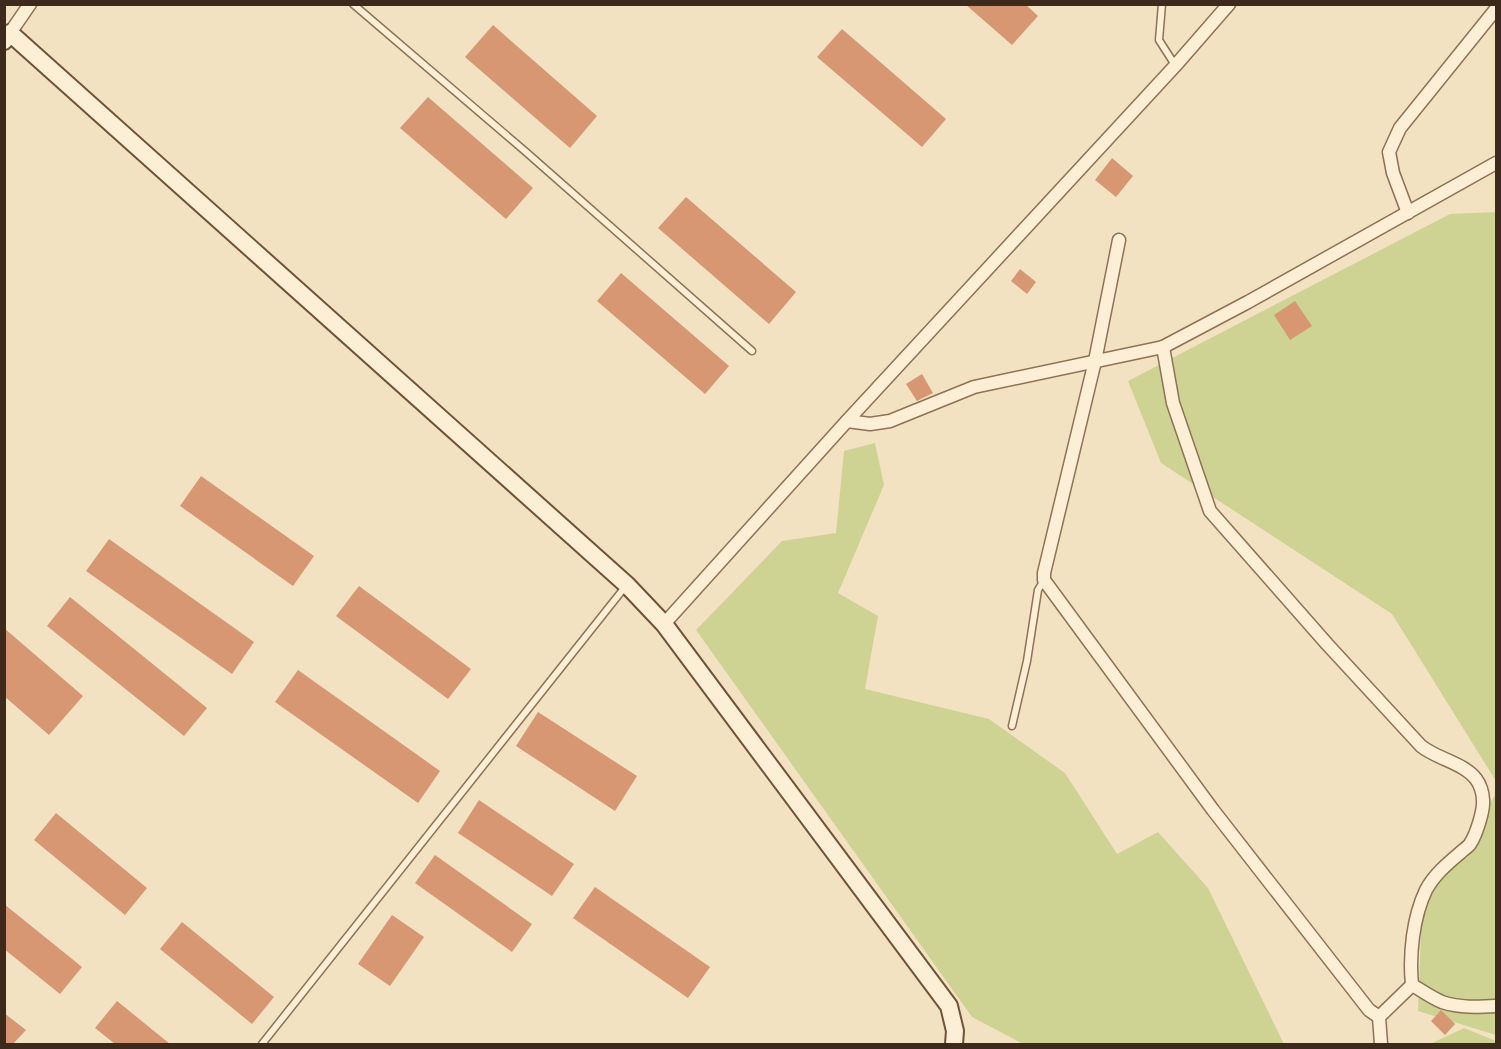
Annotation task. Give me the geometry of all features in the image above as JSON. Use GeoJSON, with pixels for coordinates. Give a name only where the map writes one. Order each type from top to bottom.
{"type":"FeatureCollection","features":[{"type":"Feature","properties":{"kind":"street"},"geometry":{"type":"LineString","coordinates":[[30,4],[7,37],[627,585],[664,624],[949,1006],[955,1031],[954,1044]]}},
{"type":"Feature","properties":{"kind":"street"},"geometry":{"type":"LineString","coordinates":[[664,624],[1175,66],[1229,4]]}},
{"type":"Feature","properties":{"kind":"street"},"geometry":{"type":"LineString","coordinates":[[1408,213],[1393,173],[1389,152],[1400,128],[1497,9]]}},
{"type":"Feature","properties":{"kind":"street"},"geometry":{"type":"LineString","coordinates":[[848,421],[870,424],[890,422],[974,387],[1163,347],[1497,163]]}},
{"type":"Feature","properties":{"kind":"street"},"geometry":{"type":"LineString","coordinates":[[1119,240],[1095,361],[1044,580],[1213,810],[1369,1010],[1379,1017]]}},
{"type":"Feature","properties":{"kind":"street"},"geometry":{"type":"LineString","coordinates":[[1163,347],[1173,403],[1210,511],[1421,746],[1429,753],[1469,772],[1477,780],[1482,791],[1484,801],[1479,824],[1470,844],[1436,874],[1423,898],[1414,924],[1412,985]]}},
{"type":"Feature","properties":{"kind":"street"},"geometry":{"type":"LineString","coordinates":[[1412,985],[1441,1001],[1469,1007],[1497,1006]]}},
{"type":"Feature","properties":{"kind":"street"},"geometry":{"type":"LineString","coordinates":[[1379,1017],[1412,985]]}},
{"type":"Feature","properties":{"kind":"street"},"geometry":{"type":"LineString","coordinates":[[1379,1017],[1381,1044]]}},
{"type":"Feature","properties":{"kind":"lane"},"geometry":{"type":"LineString","coordinates":[[353,4],[526,152],[752,351]]}},
{"type":"Feature","properties":{"kind":"lane"},"geometry":{"type":"LineString","coordinates":[[1162,4],[1159,40],[1175,66]]}},
{"type":"Feature","properties":{"kind":"lane"},"geometry":{"type":"LineString","coordinates":[[1012,726],[1028,661],[1038,590],[1044,580]]}},
{"type":"Feature","properties":{"kind":"lane"},"geometry":{"type":"LineString","coordinates":[[262,1044],[627,585]]}},
{"type":"Feature","properties":{"kind":"green space"},"geometry":{"type":"Polygon","coordinates":[[[1496,212],[1496,781],[1392,614],[1161,463],[1128,381],[1450,214],[1496,212]]]}},
{"type":"Feature","properties":{"kind":"green space"},"geometry":{"type":"Polygon","coordinates":[[[875,443],[884,485],[838,593],[878,616],[865,689],[989,719],[1065,773],[1117,854],[1158,832],[1208,888],[1284,1044],[1023,1044],[972,1017],[696,630],[782,541],[836,533],[844,451],[875,443]]]}},
{"type":"Feature","properties":{"kind":"green space"},"geometry":{"type":"Polygon","coordinates":[[[1496,794],[1496,1035],[1418,1011],[1422,908],[1496,794]]]}},
{"type":"Feature","properties":{"kind":"green space"},"geometry":{"type":"Polygon","coordinates":[[[1464,1028],[1496,1041],[1496,1044],[1430,1044],[1464,1028]]]}},
{"type":"Feature","properties":{"kind":"building"},"geometry":{"type":"Polygon","coordinates":[[[965,4],[1025,4],[1038,16],[1012,45],[965,4]]]}},
{"type":"Feature","properties":{"kind":"building"},"geometry":{"type":"Polygon","coordinates":[[[493,25],[597,116],[570,148],[465,57],[493,25]]]}},
{"type":"Feature","properties":{"kind":"building"},"geometry":{"type":"Polygon","coordinates":[[[842,29],[946,119],[922,147],[817,57],[842,29]]]}},
{"type":"Feature","properties":{"kind":"building"},"geometry":{"type":"Polygon","coordinates":[[[428,97],[533,188],[506,219],[400,128],[428,97]]]}},
{"type":"Feature","properties":{"kind":"building"},"geometry":{"type":"Polygon","coordinates":[[[1112,158],[1133,176],[1116,197],[1095,180],[1112,158]]]}},
{"type":"Feature","properties":{"kind":"building"},"geometry":{"type":"Polygon","coordinates":[[[686,197],[796,292],[769,324],[658,228],[686,197]]]}},
{"type":"Feature","properties":{"kind":"building"},"geometry":{"type":"Polygon","coordinates":[[[1020,269],[1036,282],[1027,294],[1011,281],[1020,269]]]}},
{"type":"Feature","properties":{"kind":"building"},"geometry":{"type":"Polygon","coordinates":[[[621,273],[729,366],[705,394],[597,301],[621,273]]]}},
{"type":"Feature","properties":{"kind":"building"},"geometry":{"type":"Polygon","coordinates":[[[1295,301],[1312,326],[1290,340],[1274,315],[1295,301]]]}},
{"type":"Feature","properties":{"kind":"building"},"geometry":{"type":"Polygon","coordinates":[[[922,374],[933,393],[917,401],[906,384],[922,374]]]}},
{"type":"Feature","properties":{"kind":"building"},"geometry":{"type":"Polygon","coordinates":[[[201,476],[314,556],[293,586],[180,506],[201,476]]]}},
{"type":"Feature","properties":{"kind":"building"},"geometry":{"type":"Polygon","coordinates":[[[109,539],[254,642],[232,674],[86,571],[109,539]]]}},
{"type":"Feature","properties":{"kind":"building"},"geometry":{"type":"Polygon","coordinates":[[[359,586],[471,669],[448,699],[336,616],[359,586]]]}},
{"type":"Feature","properties":{"kind":"building"},"geometry":{"type":"Polygon","coordinates":[[[70,597],[207,708],[184,736],[47,626],[70,597]]]}},
{"type":"Feature","properties":{"kind":"building"},"geometry":{"type":"Polygon","coordinates":[[[4,628],[83,696],[49,735],[4,696],[4,628]]]}},
{"type":"Feature","properties":{"kind":"building"},"geometry":{"type":"Polygon","coordinates":[[[298,670],[440,771],[418,803],[275,702],[298,670]]]}},
{"type":"Feature","properties":{"kind":"building"},"geometry":{"type":"Polygon","coordinates":[[[538,712],[637,776],[615,811],[516,746],[538,712]]]}},
{"type":"Feature","properties":{"kind":"building"},"geometry":{"type":"Polygon","coordinates":[[[479,800],[574,864],[552,896],[458,833],[479,800]]]}},
{"type":"Feature","properties":{"kind":"building"},"geometry":{"type":"Polygon","coordinates":[[[56,813],[147,888],[125,915],[34,840],[56,813]]]}},
{"type":"Feature","properties":{"kind":"building"},"geometry":{"type":"Polygon","coordinates":[[[435,855],[532,924],[512,952],[415,883],[435,855]]]}},
{"type":"Feature","properties":{"kind":"building"},"geometry":{"type":"Polygon","coordinates":[[[595,887],[710,967],[688,998],[573,918],[595,887]]]}},
{"type":"Feature","properties":{"kind":"building"},"geometry":{"type":"Polygon","coordinates":[[[4,904],[82,967],[60,994],[4,949],[4,904]]]}},
{"type":"Feature","properties":{"kind":"building"},"geometry":{"type":"Polygon","coordinates":[[[392,915],[424,937],[390,986],[358,964],[392,915]]]}},
{"type":"Feature","properties":{"kind":"building"},"geometry":{"type":"Polygon","coordinates":[[[182,922],[274,997],[252,1024],[160,949],[182,922]]]}},
{"type":"Feature","properties":{"kind":"building"},"geometry":{"type":"Polygon","coordinates":[[[117,1001],[170,1044],[115,1044],[95,1028],[117,1001]]]}},
{"type":"Feature","properties":{"kind":"building"},"geometry":{"type":"Polygon","coordinates":[[[1441,1010],[1455,1024],[1445,1035],[1431,1021],[1441,1010]]]}},
{"type":"Feature","properties":{"kind":"building"},"geometry":{"type":"Polygon","coordinates":[[[4,1013],[26,1030],[13,1044],[4,1044],[4,1013]]]}}]}
